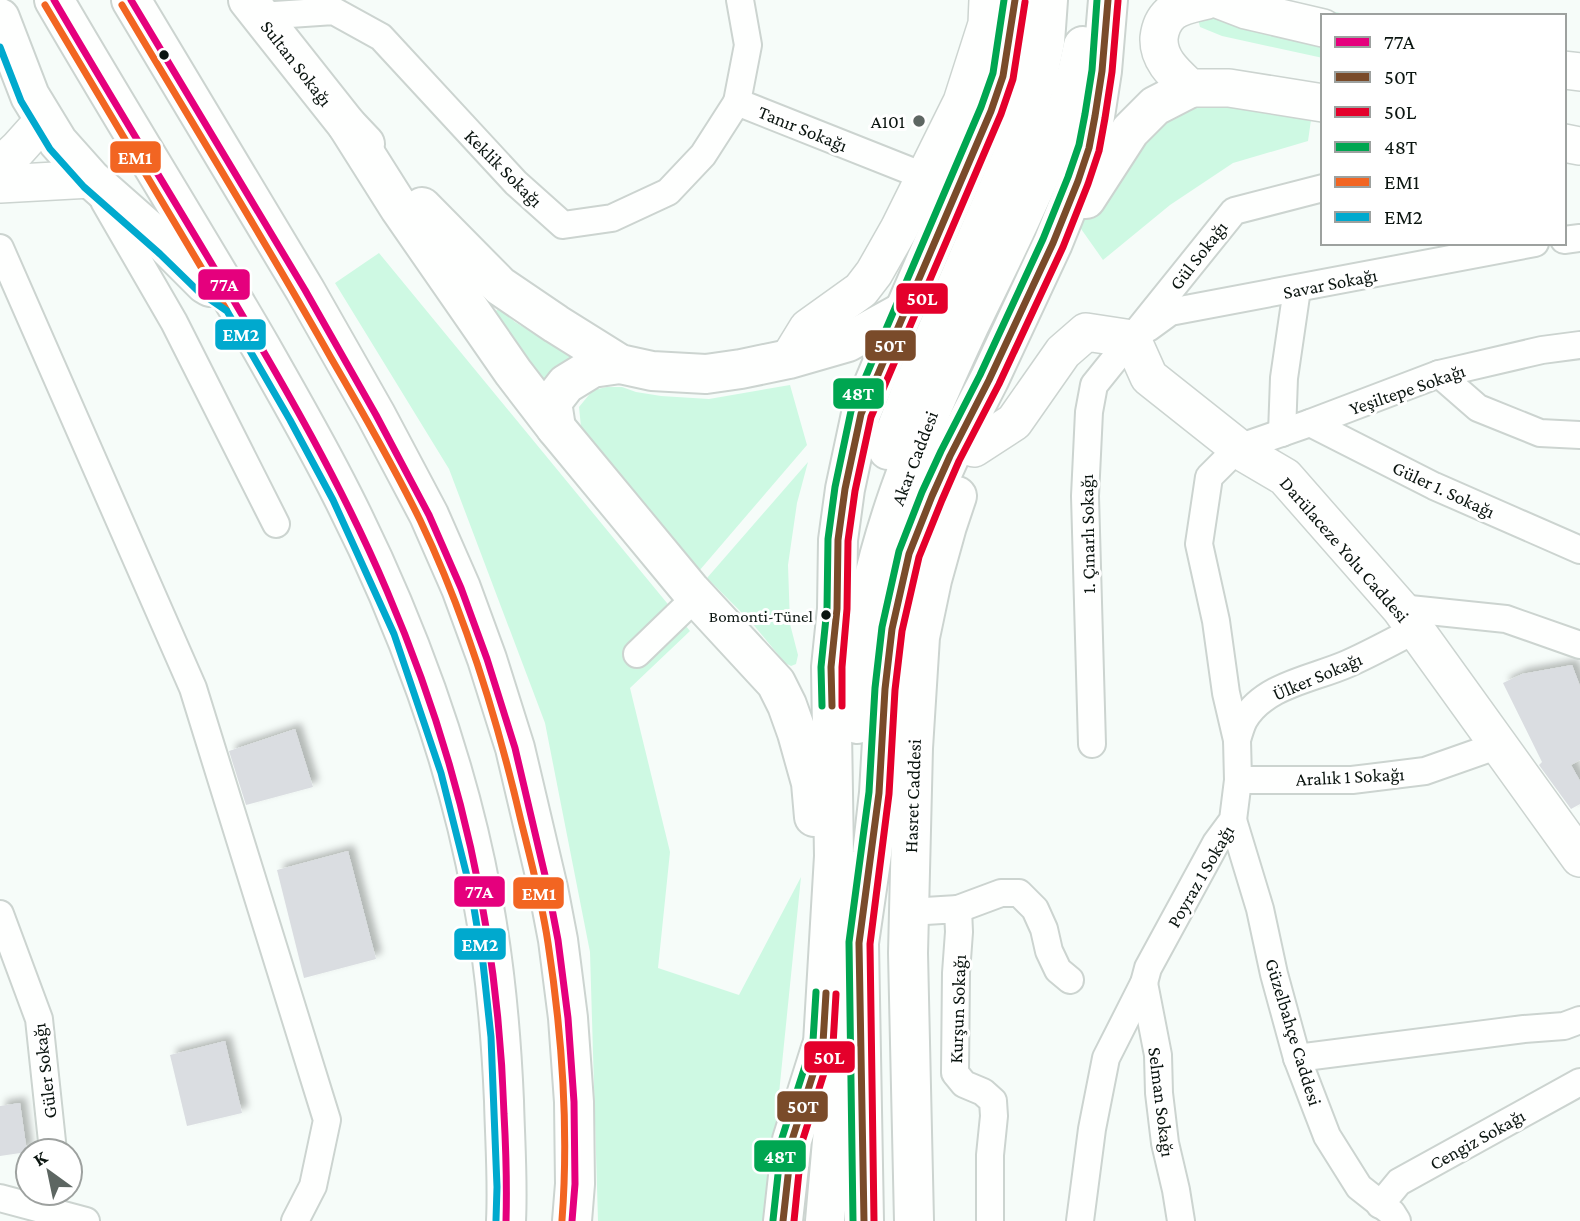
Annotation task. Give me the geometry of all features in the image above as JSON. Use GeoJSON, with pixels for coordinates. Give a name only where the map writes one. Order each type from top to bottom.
{"type":"FeatureCollection","features":[{"type":"Feature","properties":{"kind":"main road"},"geometry":{"type":"LineString","coordinates":[[54,0],[318,449],[404,630],[451,770],[482,894],[501,1036],[504,1210]]}},
{"type":"Feature","properties":{"kind":"main road"},"geometry":{"type":"LineString","coordinates":[[131,0],[376,415],[429,515],[461,588],[487,659],[515,748],[558,940],[568,1018],[574,1102],[575,1184],[572,1221]]}},
{"type":"Feature","properties":{"kind":"main road"},"geometry":{"type":"LineString","coordinates":[[789,359],[808,328],[862,290],[874,273],[926,177],[962,102],[987,24],[988,0]]}},
{"type":"Feature","properties":{"kind":"main road"},"geometry":{"type":"LineString","coordinates":[[783,1221],[792,1140],[822,1043],[834,856],[831,667],[837,609],[838,540],[845,489],[861,414],[991,111],[1003,76],[1014,0]]}},
{"type":"Feature","properties":{"kind":"main road","name":"Akar Caddesi"},"geometry":{"type":"LineString","coordinates":[[837,609],[865,510],[883,463],[1014,152],[1041,64],[1048,0]]}},
{"type":"Feature","properties":{"kind":"main road","name":"Akar Caddesi"},"geometry":{"type":"LineString","coordinates":[[859,943],[856,768],[858,671],[866,617],[877,571],[909,465],[1064,119],[1078,70],[1090,0]]}},
{"type":"Feature","properties":{"kind":"main road"},"geometry":{"type":"LineString","coordinates":[[864,1221],[859,943],[879,793],[885,690],[892,629],[909,554],[932,496],[1053,243],[1078,181],[1089,148],[1102,71],[1108,0]]}},
{"type":"Feature","properties":{"kind":"main road"},"geometry":{"type":"LineString","coordinates":[[1190,88],[1164,60],[1158,46],[1160,29],[1170,14],[1184,6],[1207,0]]}},
{"type":"Feature","properties":{"kind":"main road"},"geometry":{"type":"LineString","coordinates":[[1220,0],[1246,10],[1321,28]]}},
{"type":"Feature","properties":{"kind":"main road","name":"Sultan Sokağı"},"geometry":{"type":"LineString","coordinates":[[254,8],[347,125]]}},
{"type":"Feature","properties":{"kind":"main road"},"geometry":{"type":"LineString","coordinates":[[0,18],[30,96],[58,142],[91,179],[167,246],[205,284],[235,304]]}},
{"type":"Feature","properties":{"kind":"main road"},"geometry":{"type":"LineString","coordinates":[[1053,243],[1091,193],[1130,131],[1155,106],[1190,88],[1229,88],[1321,103]]}},
{"type":"Feature","properties":{"kind":"main road"},"geometry":{"type":"LineString","coordinates":[[0,166],[44,120]]}},
{"type":"Feature","properties":{"kind":"main road"},"geometry":{"type":"LineString","coordinates":[[347,125],[500,286],[620,364],[652,371],[706,374],[741,369],[848,342],[904,311]]}},
{"type":"Feature","properties":{"kind":"main road"},"geometry":{"type":"LineString","coordinates":[[347,125],[400,209],[513,372],[556,428],[696,597],[776,683],[787,705],[811,783],[817,838],[834,856]]}},
{"type":"Feature","properties":{"kind":"main road"},"geometry":{"type":"LineString","coordinates":[[0,184],[91,179]]}},
{"type":"Feature","properties":{"kind":"main road"},"geometry":{"type":"LineString","coordinates":[[974,448],[1014,422],[1063,352],[1086,332],[1132,339]]}},
{"type":"Feature","properties":{"kind":"main road","name":"Darülaceze Yolu Caddesi"},"geometry":{"type":"LineString","coordinates":[[1132,339],[1149,377],[1238,448],[1285,477],[1407,619],[1580,858]]}},
{"type":"Feature","properties":{"kind":"main road"},"geometry":{"type":"LineString","coordinates":[[556,428],[552,402],[566,384],[592,368],[620,364]]}},
{"type":"Feature","properties":{"kind":"main road","name":"Hasret Caddesi"},"geometry":{"type":"LineString","coordinates":[[914,1221],[909,1062],[909,912],[913,748],[920,637],[947,526],[985,419],[989,380]]}},
{"type":"Feature","properties":{"kind":"main road"},"geometry":{"type":"LineString","coordinates":[[822,1043],[835,1107],[825,1221]]}},
{"type":"Feature","properties":{"kind":"street","name":"Tanır Sokağı"},"geometry":{"type":"LineString","coordinates":[[740,0],[748,45],[737,102],[926,177]]}},
{"type":"Feature","properties":{"kind":"street","name":"Keklik Sokağı"},"geometry":{"type":"LineString","coordinates":[[254,8],[334,11],[381,37],[516,183],[563,225],[612,218],[668,192],[703,155],[737,102]]}},
{"type":"Feature","properties":{"kind":"street"},"geometry":{"type":"LineString","coordinates":[[91,179],[174,321],[276,524]]}},
{"type":"Feature","properties":{"kind":"street","name":"Gül Sokağı"},"geometry":{"type":"LineString","coordinates":[[1132,339],[1234,211],[1321,189]]}},
{"type":"Feature","properties":{"kind":"street","name":"Savar Sokağı"},"geometry":{"type":"LineString","coordinates":[[1132,339],[1170,312],[1525,245]]}},
{"type":"Feature","properties":{"kind":"street"},"geometry":{"type":"LineString","coordinates":[[0,247],[193,688],[327,1120],[313,1186],[295,1221]]}},
{"type":"Feature","properties":{"kind":"street"},"geometry":{"type":"LineString","coordinates":[[1282,433],[1284,378],[1297,289]]}},
{"type":"Feature","properties":{"kind":"street","name":"1. Çınarlı Sokağı"},"geometry":{"type":"LineString","coordinates":[[1092,744],[1085,496],[1089,412],[1094,385],[1132,339]]}},
{"type":"Feature","properties":{"kind":"street","name":"Yeşiltepe Sokağı"},"geometry":{"type":"LineString","coordinates":[[1238,448],[1310,424],[1440,374],[1542,350],[1580,345]]}},
{"type":"Feature","properties":{"kind":"street"},"geometry":{"type":"LineString","coordinates":[[1440,374],[1478,408],[1540,433],[1580,435]]}},
{"type":"Feature","properties":{"kind":"street","name":"Güler 1. Sokağı"},"geometry":{"type":"LineString","coordinates":[[1310,424],[1434,486],[1580,550]]}},
{"type":"Feature","properties":{"kind":"street","name":"Poyraz 1 Sokağı"},"geometry":{"type":"LineString","coordinates":[[1080,1221],[1092,1129],[1106,1058],[1144,983],[1148,968],[1216,843],[1233,820],[1238,780],[1237,740],[1199,544],[1209,477],[1238,448]]}},
{"type":"Feature","properties":{"kind":"street"},"geometry":{"type":"LineString","coordinates":[[637,653],[696,597]]}},
{"type":"Feature","properties":{"kind":"street"},"geometry":{"type":"LineString","coordinates":[[1407,619],[1506,619],[1580,645]]}},
{"type":"Feature","properties":{"kind":"street","name":"Ülker Sokağı"},"geometry":{"type":"LineString","coordinates":[[1237,740],[1243,722],[1251,710],[1270,694],[1349,663],[1407,619]]}},
{"type":"Feature","properties":{"kind":"street","name":"Aralık 1 Sokağı"},"geometry":{"type":"LineString","coordinates":[[1238,780],[1352,780],[1425,771],[1499,745]]}},
{"type":"Feature","properties":{"kind":"street","name":"Güzelbahçe Caddesi"},"geometry":{"type":"LineString","coordinates":[[1233,820],[1260,909],[1273,974],[1297,1058],[1327,1136],[1359,1187],[1389,1213]]}},
{"type":"Feature","properties":{"kind":"street"},"geometry":{"type":"LineString","coordinates":[[909,912],[958,909],[1001,893],[1019,893],[1035,909],[1045,929],[1049,951],[1058,970],[1070,980]]}},
{"type":"Feature","properties":{"kind":"street","name":"Kurşun Sokağı"},"geometry":{"type":"LineString","coordinates":[[958,909],[960,932],[956,973],[955,1073],[964,1084],[983,1092],[993,1101],[989,1221]]}},
{"type":"Feature","properties":{"kind":"street","name":"Güler Sokağı"},"geometry":{"type":"LineString","coordinates":[[0,914],[38,1019],[51,1137]]}},
{"type":"Feature","properties":{"kind":"street","name":"Selman Sokağı"},"geometry":{"type":"LineString","coordinates":[[1144,983],[1158,1055],[1165,1143],[1181,1221]]}},
{"type":"Feature","properties":{"kind":"street"},"geometry":{"type":"LineString","coordinates":[[1297,1058],[1564,1026],[1580,1020]]}},
{"type":"Feature","properties":{"kind":"street","name":"Cengiz Sokağı"},"geometry":{"type":"LineString","coordinates":[[1389,1213],[1399,1182],[1580,1083]]}},
{"type":"Feature","properties":{"kind":"street"},"geometry":{"type":"LineString","coordinates":[[64,1207],[86,1221]]}},
{"type":"Feature","properties":{"kind":"green space"},"geometry":{"type":"Polygon","coordinates":[[[1275,0],[1345,14],[1321,14],[1321,58],[1222,36],[1200,27],[1196,11],[1275,0]]]}},
{"type":"Feature","properties":{"kind":"green space"},"geometry":{"type":"Polygon","coordinates":[[[1155,106],[1313,106],[1308,141],[1233,163],[1170,205],[1103,260],[1079,226],[1091,193],[1155,106]]]}},
{"type":"Feature","properties":{"kind":"green space"},"geometry":{"type":"Polygon","coordinates":[[[379,253],[690,631],[630,688],[670,852],[658,968],[739,995],[801,877],[766,1221],[598,1221],[590,952],[545,723],[449,469],[335,283],[379,253]]]}},
{"type":"Feature","properties":{"kind":"green space"},"geometry":{"type":"Polygon","coordinates":[[[500,309],[515,322],[573,357],[542,383],[494,316],[495,311],[500,309]]]}},
{"type":"Feature","properties":{"kind":"green space"},"geometry":{"type":"Polygon","coordinates":[[[790,385],[807,445],[699,571],[581,427],[579,407],[593,390],[607,387],[622,387],[661,396],[709,399],[790,385]]]}},
{"type":"Feature","properties":{"kind":"green space"},"geometry":{"type":"Polygon","coordinates":[[[808,462],[797,503],[788,565],[790,624],[798,655],[796,664],[791,666],[785,663],[752,623],[707,578],[808,462]]]}},
{"type":"Feature","properties":{"kind":"building"},"geometry":{"type":"Polygon","coordinates":[[[1572,665],[1580,686],[1580,760],[1571,765],[1580,781],[1580,804],[1571,809],[1539,765],[1542,762],[1503,683],[1522,674],[1572,665]]]}},
{"type":"Feature","properties":{"kind":"building"},"geometry":{"type":"Polygon","coordinates":[[[295,729],[313,787],[246,805],[229,751],[295,729]]]}},
{"type":"Feature","properties":{"kind":"building"},"geometry":{"type":"Polygon","coordinates":[[[348,851],[376,959],[304,978],[277,870],[348,851]]]}},
{"type":"Feature","properties":{"kind":"building"},"geometry":{"type":"Polygon","coordinates":[[[225,1041],[242,1113],[187,1126],[170,1055],[225,1041]]]}},
{"type":"Feature","properties":{"kind":"building"},"geometry":{"type":"Polygon","coordinates":[[[20,1103],[25,1137],[14,1137],[14,1154],[0,1156],[0,1106],[20,1103]]]}},
{"type":"Feature","properties":{"kind":"transit line","name":"77A"},"geometry":{"type":"LineString","coordinates":[[54,0],[247,323],[311,436],[370,552],[413,655],[455,783],[484,912],[500,1046],[506,1154],[506,1221]]}},
{"type":"Feature","properties":{"kind":"transit line","name":"77A"},"geometry":{"type":"LineString","coordinates":[[131,0],[305,290],[376,415],[429,515],[461,588],[487,659],[515,748],[558,940],[568,1018],[574,1102],[575,1184],[572,1221]]}},
{"type":"Feature","properties":{"kind":"transit line","name":"48T"},"geometry":{"type":"LineString","coordinates":[[822,706],[821,667],[827,608],[828,539],[835,487],[851,411],[981,107],[993,73],[1004,0]]}},
{"type":"Feature","properties":{"kind":"transit line","name":"50T"},"geometry":{"type":"LineString","coordinates":[[832,706],[831,667],[837,609],[838,540],[845,489],[861,414],[991,111],[1003,76],[1015,0]]}},
{"type":"Feature","properties":{"kind":"transit line","name":"48T"},"geometry":{"type":"LineString","coordinates":[[853,1221],[849,942],[869,792],[875,688],[882,627],[899,551],[922,492],[1043,239],[1079,145],[1092,70],[1097,0]]}},
{"type":"Feature","properties":{"kind":"transit line","name":"50T"},"geometry":{"type":"LineString","coordinates":[[864,1221],[859,943],[879,793],[885,689],[892,629],[909,554],[932,496],[1053,243],[1078,181],[1089,148],[1095,116],[1108,0]]}},
{"type":"Feature","properties":{"kind":"transit line","name":"50L"},"geometry":{"type":"LineString","coordinates":[[874,1221],[870,944],[889,794],[895,690],[902,631],[919,557],[942,500],[1063,247],[1088,184],[1099,151],[1105,118],[1118,1]]}},
{"type":"Feature","properties":{"kind":"transit line","name":"50L"},"geometry":{"type":"LineString","coordinates":[[842,706],[848,541],[855,491],[871,417],[1001,114],[1013,79],[1025,2]]}},
{"type":"Feature","properties":{"kind":"transit line","name":"EM1"},"geometry":{"type":"LineString","coordinates":[[45,5],[226,309]]}},
{"type":"Feature","properties":{"kind":"transit line","name":"EM1"},"geometry":{"type":"LineString","coordinates":[[122,5],[280,269],[377,438],[437,556],[466,630],[502,744],[546,928],[563,1081],[565,1151],[562,1220]]}},
{"type":"Feature","properties":{"kind":"transit line","name":"EM2"},"geometry":{"type":"LineString","coordinates":[[0,47],[21,101],[50,149],[84,187],[198,291],[227,311],[333,500],[394,634],[441,773],[472,896],[491,1037],[496,1220]]}},
{"type":"Feature","properties":{"kind":"transit line","name":"48T"},"geometry":{"type":"LineString","coordinates":[[773,1220],[782,1138],[813,1041],[816,992]]}},
{"type":"Feature","properties":{"kind":"transit line","name":"50T"},"geometry":{"type":"LineString","coordinates":[[783,1221],[792,1140],[823,1043],[826,993]]}},
{"type":"Feature","properties":{"kind":"transit line","name":"50L"},"geometry":{"type":"LineString","coordinates":[[794,1221],[802,1142],[833,1045],[836,994]]}},
{"type":"Feature","properties":{"kind":"place","name":"A101"},"geometry":{"type":"Point","coordinates":[919,121]}},
{"type":"Feature","properties":{"kind":"place","name":"Bomonti-Tünel"},"geometry":{"type":"Point","coordinates":[826,615]}}]}
